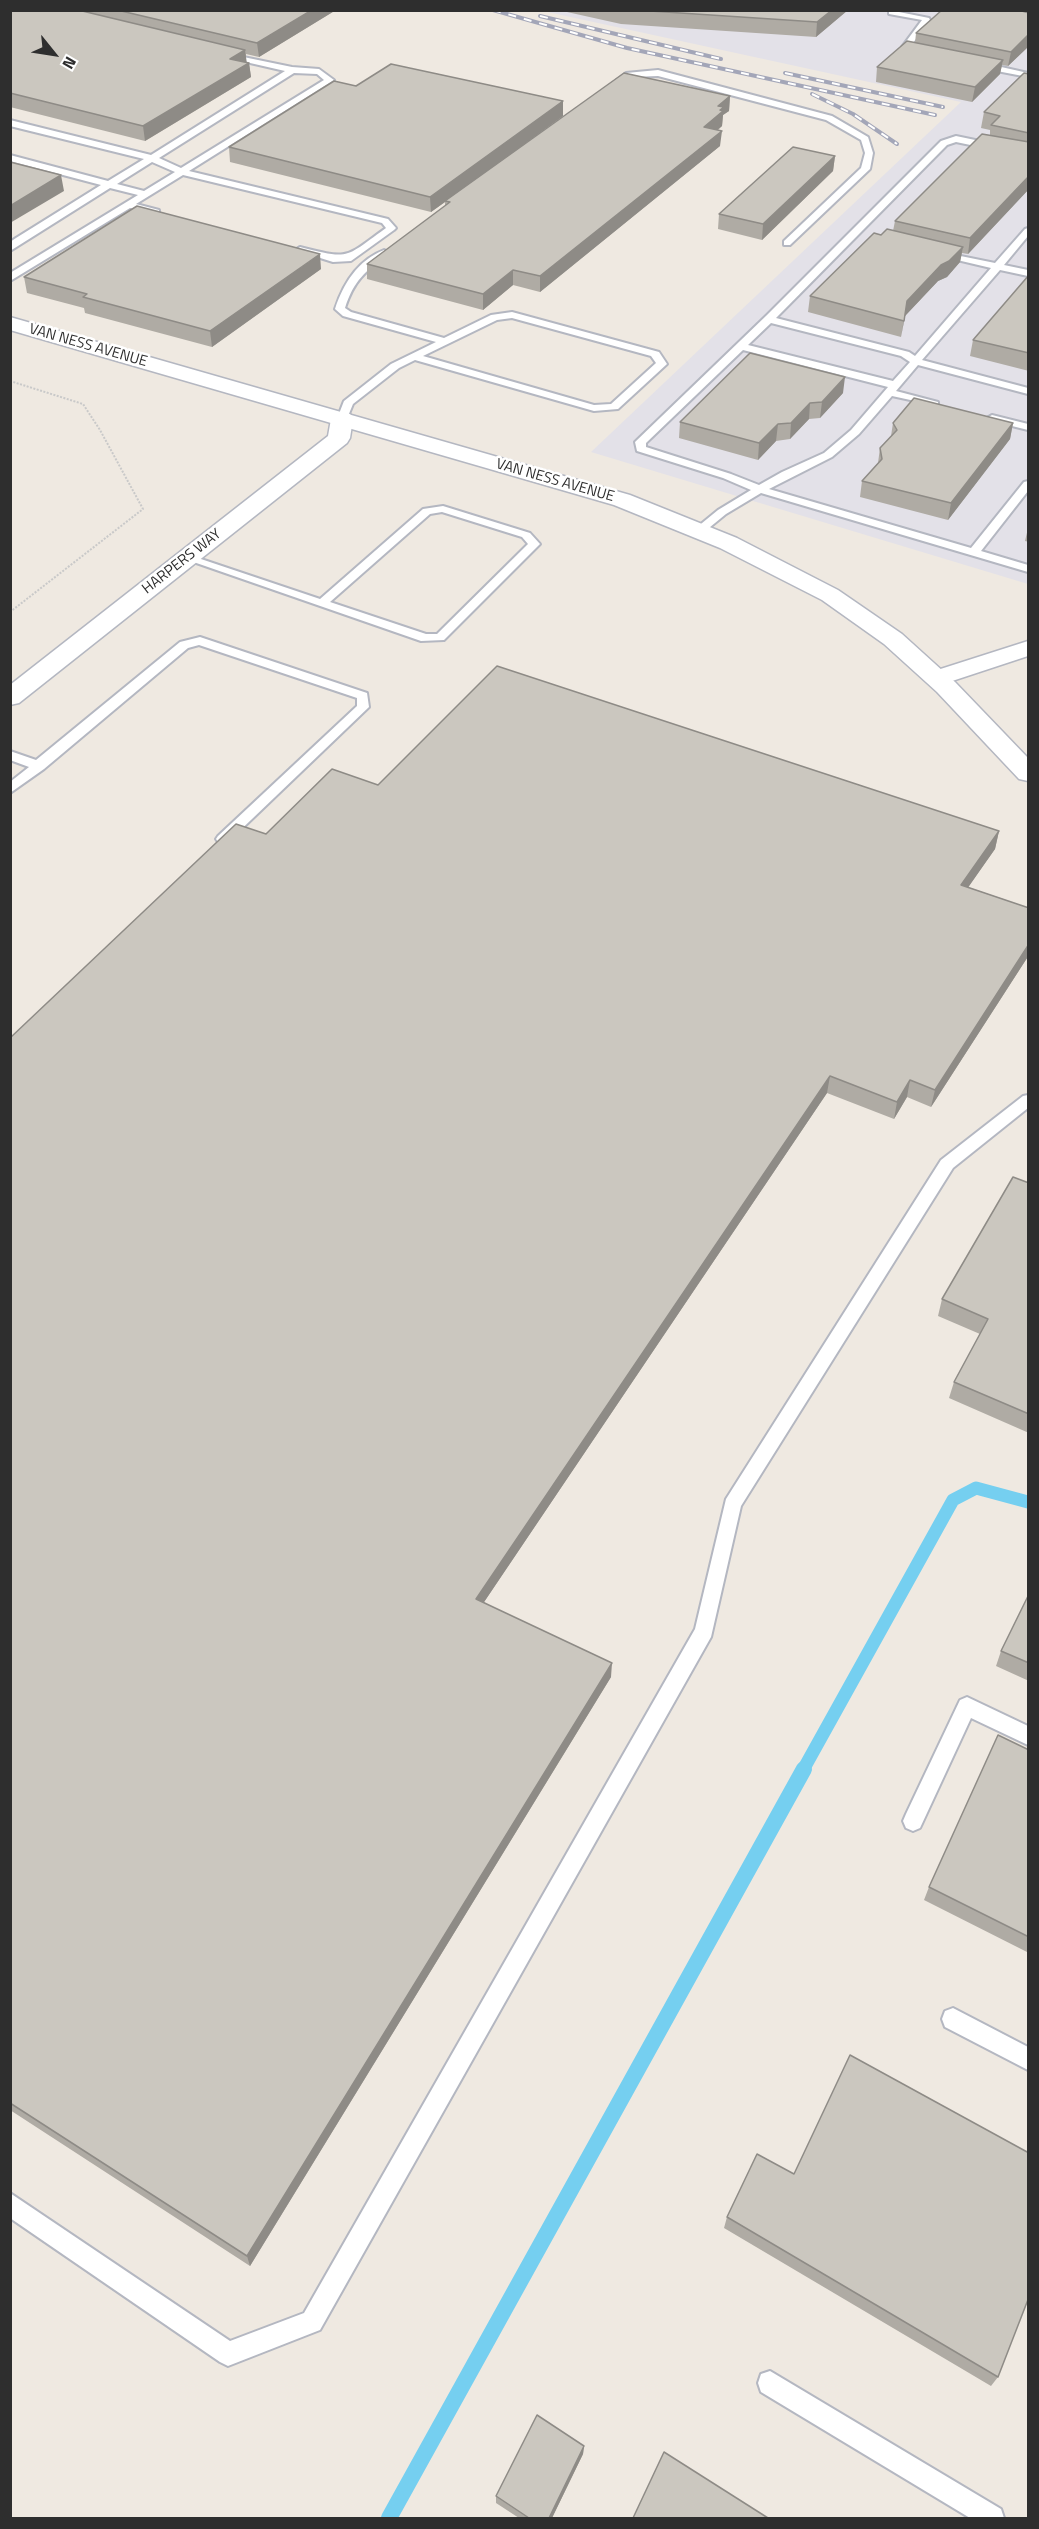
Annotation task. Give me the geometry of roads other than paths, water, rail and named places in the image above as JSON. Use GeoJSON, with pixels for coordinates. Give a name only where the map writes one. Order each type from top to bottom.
{"type":"FeatureCollection","features":[{"type":"Feature","properties":{"kind":"main road","name":"VAN NESS AVENUE"},"geometry":{"type":"LineString","coordinates":[[10,323],[622,500],[765,559],[834,597],[893,639],[980,720],[1029,773]]}},
{"type":"Feature","properties":{"kind":"main road","name":"HARPERS WAY"},"geometry":{"type":"LineString","coordinates":[[10,698],[339,438],[342,419]]}},
{"type":"Feature","properties":{"kind":"main road"},"geometry":{"type":"LineString","coordinates":[[937,678],[1029,648]]}},
{"type":"Feature","properties":{"kind":"lane"},"geometry":{"type":"LineString","coordinates":[[892,12],[926,18],[906,47],[906,51],[924,54]]}},
{"type":"Feature","properties":{"kind":"lane"},"geometry":{"type":"LineString","coordinates":[[10,278],[330,80],[319,72],[292,70],[213,52]]}},
{"type":"Feature","properties":{"kind":"lane"},"geometry":{"type":"LineString","coordinates":[[970,64],[1029,75]]}},
{"type":"Feature","properties":{"kind":"lane"},"geometry":{"type":"LineString","coordinates":[[10,248],[19,240],[292,70]]}},
{"type":"Feature","properties":{"kind":"lane"},"geometry":{"type":"LineString","coordinates":[[600,96],[628,75],[658,73],[829,118],[865,139],[869,153],[865,168],[787,243]]}},
{"type":"Feature","properties":{"kind":"lane"},"geometry":{"type":"LineString","coordinates":[[10,123],[152,158],[182,172],[385,221],[391,228],[351,258],[333,259],[288,247]]}},
{"type":"Feature","properties":{"kind":"lane"},"geometry":{"type":"LineString","coordinates":[[1029,154],[956,139],[944,143],[768,319],[640,442],[641,449],[727,476],[759,489],[1029,569]]}},
{"type":"Feature","properties":{"kind":"lane"},"geometry":{"type":"LineString","coordinates":[[10,158],[145,194]]}},
{"type":"Feature","properties":{"kind":"lane"},"geometry":{"type":"LineString","coordinates":[[129,205],[163,214]]}},
{"type":"Feature","properties":{"kind":"lane"},"geometry":{"type":"LineString","coordinates":[[699,530],[722,512],[759,489],[828,455],[855,432],[1029,231]]}},
{"type":"Feature","properties":{"kind":"lane"},"geometry":{"type":"LineString","coordinates":[[854,233],[865,236]]}},
{"type":"Feature","properties":{"kind":"lane"},"geometry":{"type":"LineString","coordinates":[[392,248],[354,275],[348,284],[340,309],[347,314],[443,341]]}},
{"type":"Feature","properties":{"kind":"lane"},"geometry":{"type":"LineString","coordinates":[[931,251],[1029,273]]}},
{"type":"Feature","properties":{"kind":"lane"},"geometry":{"type":"LineString","coordinates":[[10,266],[24,270]]}},
{"type":"Feature","properties":{"kind":"lane"},"geometry":{"type":"LineString","coordinates":[[342,419],[348,403],[395,366],[495,317],[512,315],[655,354],[662,364],[614,407],[594,408],[414,357]]}},
{"type":"Feature","properties":{"kind":"lane"},"geometry":{"type":"LineString","coordinates":[[768,319],[905,354],[917,362],[1029,391]]}},
{"type":"Feature","properties":{"kind":"lane"},"geometry":{"type":"LineString","coordinates":[[740,346],[947,407]]}},
{"type":"Feature","properties":{"kind":"lane"},"geometry":{"type":"LineString","coordinates":[[982,415],[1029,427]]}},
{"type":"Feature","properties":{"kind":"lane"},"geometry":{"type":"LineString","coordinates":[[973,553],[1029,483]]}},
{"type":"Feature","properties":{"kind":"lane"},"geometry":{"type":"LineString","coordinates":[[188,558],[425,638],[440,637],[534,544],[526,535],[443,509],[427,511],[322,603]]}},
{"type":"Feature","properties":{"kind":"lane"},"geometry":{"type":"LineString","coordinates":[[10,789],[184,645],[200,641],[363,696],[363,707],[217,845]]}},
{"type":"Feature","properties":{"kind":"lane"},"geometry":{"type":"LineString","coordinates":[[10,755],[39,766]]}},
{"type":"Feature","properties":{"kind":"lane"},"geometry":{"type":"LineString","coordinates":[[10,2204],[228,2354],[312,2322],[704,1631],[732,1504],[947,1164],[1029,1100]]}},
{"type":"Feature","properties":{"kind":"lane"},"geometry":{"type":"LineString","coordinates":[[913,1821],[967,1706],[1029,1736]]}},
{"type":"Feature","properties":{"kind":"lane"},"geometry":{"type":"LineString","coordinates":[[953,2019],[1029,2059]]}},
{"type":"Feature","properties":{"kind":"lane"},"geometry":{"type":"LineString","coordinates":[[770,2383],[992,2518]]}},
{"type":"Feature","properties":{"kind":"waterway"},"geometry":{"type":"LineString","coordinates":[[803,1770],[953,1500],[976,1488],[1028,1502]]}},
{"type":"Feature","properties":{"kind":"waterway"},"geometry":{"type":"LineString","coordinates":[[389,2518],[804,1769]]}},
{"type":"Feature","properties":{"kind":"railway"},"geometry":{"type":"LineString","coordinates":[[493,10],[627,48],[935,115]]}},
{"type":"Feature","properties":{"kind":"railway"},"geometry":{"type":"LineString","coordinates":[[540,16],[721,59]]}},
{"type":"Feature","properties":{"kind":"railway"},"geometry":{"type":"LineString","coordinates":[[785,73],[943,107]]}},
{"type":"Feature","properties":{"kind":"railway"},"geometry":{"type":"LineString","coordinates":[[812,94],[853,114],[897,144]]}}]}
